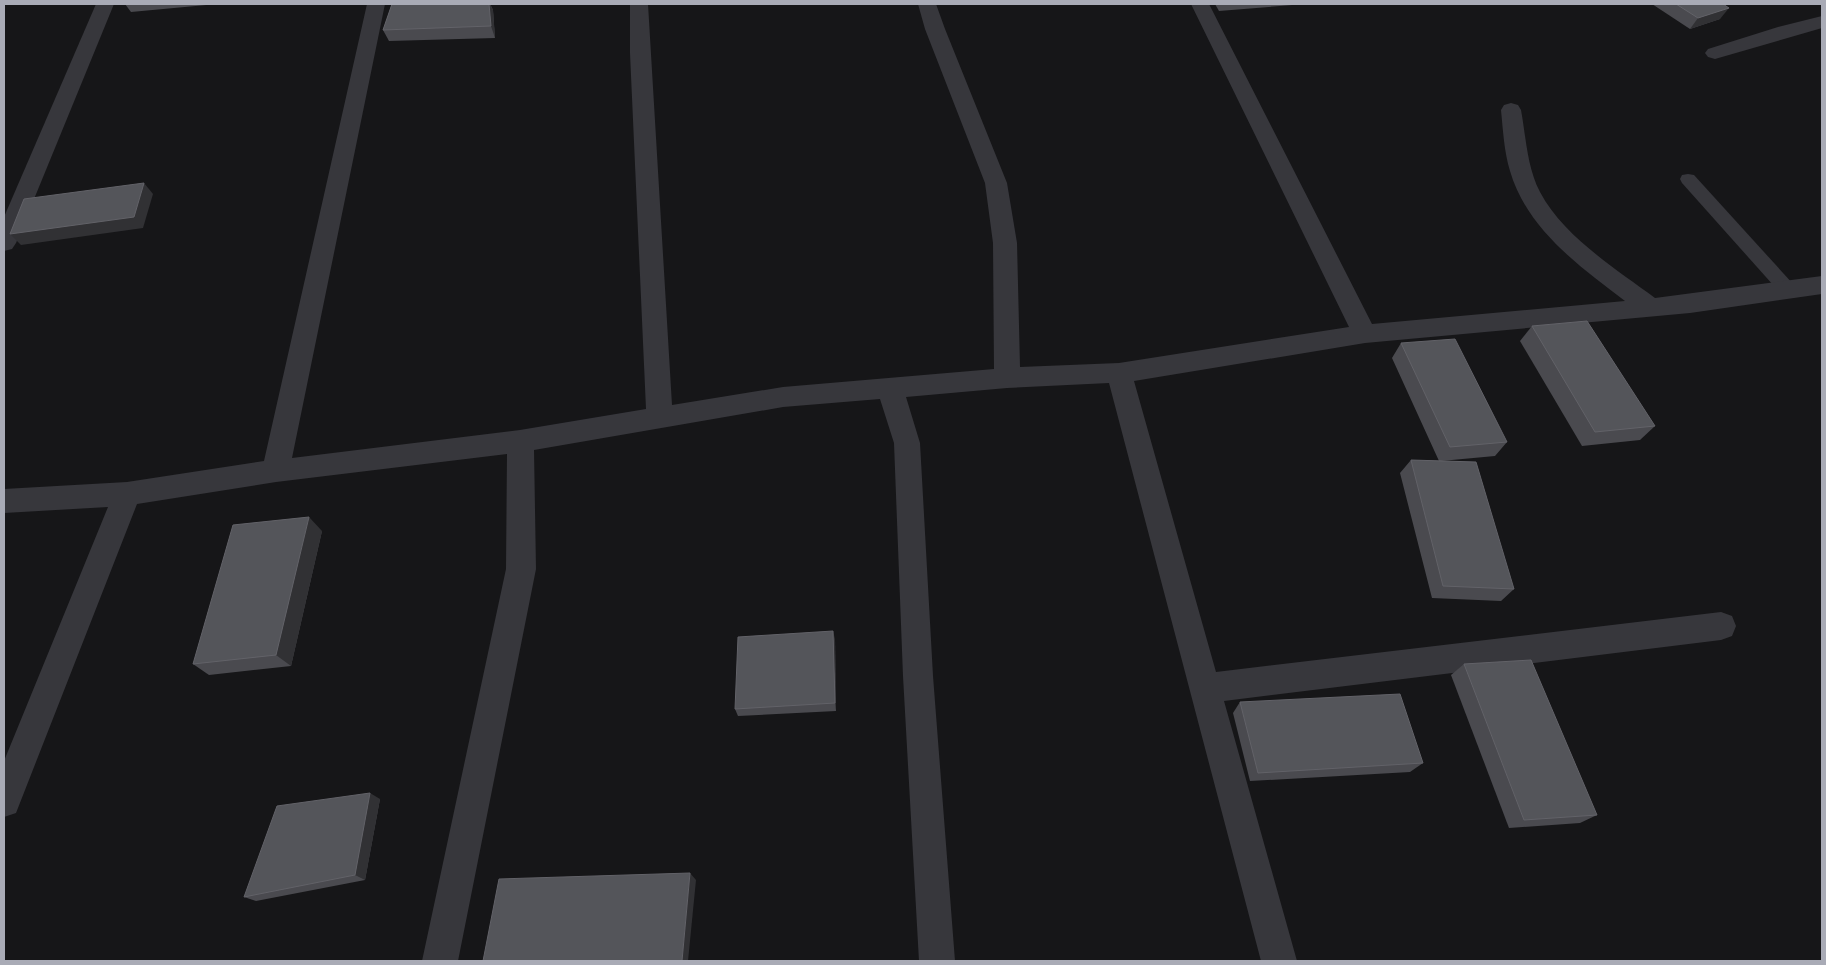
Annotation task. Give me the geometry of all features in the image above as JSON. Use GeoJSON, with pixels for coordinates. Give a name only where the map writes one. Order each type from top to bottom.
{"type":"FeatureCollection","features":[{"type":"Feature","properties":{"kind":"street"},"geometry":{"type":"LineString","coordinates":[[4,243],[105,4]]}},
{"type":"Feature","properties":{"kind":"street"},"geometry":{"type":"LineString","coordinates":[[276,471],[376,4]]}},
{"type":"Feature","properties":{"kind":"street"},"geometry":{"type":"LineString","coordinates":[[639,4],[640,54],[660,419]]}},
{"type":"Feature","properties":{"kind":"street"},"geometry":{"type":"LineString","coordinates":[[927,4],[935,29],[996,183],[1005,243],[1007,378]]}},
{"type":"Feature","properties":{"kind":"street"},"geometry":{"type":"LineString","coordinates":[[1200,4],[1365,334]]}},
{"type":"Feature","properties":{"kind":"street"},"geometry":{"type":"LineString","coordinates":[[1715,53],[1785,31],[1822,22]]}},
{"type":"Feature","properties":{"kind":"street"},"geometry":{"type":"LineString","coordinates":[[1511,110],[1521,172],[1537,207],[1572,246],[1651,308]]}},
{"type":"Feature","properties":{"kind":"street"},"geometry":{"type":"LineString","coordinates":[[4,500],[127,494],[276,471],[520,441],[783,397],[1007,378],[1120,373],[1365,334],[1690,304],[1822,285]]}},
{"type":"Feature","properties":{"kind":"street"},"geometry":{"type":"LineString","coordinates":[[1120,373],[1279,961]]}},
{"type":"Feature","properties":{"kind":"street"},"geometry":{"type":"LineString","coordinates":[[890,388],[907,444],[918,676],[937,961]]}},
{"type":"Feature","properties":{"kind":"street"},"geometry":{"type":"LineString","coordinates":[[440,961],[521,569],[520,441]]}},
{"type":"Feature","properties":{"kind":"street"},"geometry":{"type":"LineString","coordinates":[[4,800],[127,494]]}},
{"type":"Feature","properties":{"kind":"street"},"geometry":{"type":"LineString","coordinates":[[1204,688],[1720,626]]}},
{"type":"Feature","properties":{"kind":"lane"},"geometry":{"type":"LineString","coordinates":[[1688,178],[1788,290]]}},
{"type":"Feature","properties":{"kind":"building"},"geometry":{"type":"Polygon","coordinates":[[[392,4],[489,4],[491,26],[383,30],[392,4]]]}},
{"type":"Feature","properties":{"kind":"building"},"geometry":{"type":"Polygon","coordinates":[[[1676,4],[1723,4],[1729,8],[1698,18],[1676,4]]]}},
{"type":"Feature","properties":{"kind":"building"},"geometry":{"type":"Polygon","coordinates":[[[144,183],[134,217],[10,234],[24,199],[144,183]]]}},
{"type":"Feature","properties":{"kind":"building"},"geometry":{"type":"Polygon","coordinates":[[[1587,321],[1655,426],[1595,432],[1532,326],[1587,321]]]}},
{"type":"Feature","properties":{"kind":"building"},"geometry":{"type":"Polygon","coordinates":[[[1455,339],[1507,442],[1450,447],[1401,343],[1455,339]]]}},
{"type":"Feature","properties":{"kind":"building"},"geometry":{"type":"Polygon","coordinates":[[[1411,460],[1476,462],[1514,589],[1443,586],[1411,460]]]}},
{"type":"Feature","properties":{"kind":"building"},"geometry":{"type":"Polygon","coordinates":[[[309,517],[276,655],[193,664],[233,525],[309,517]]]}},
{"type":"Feature","properties":{"kind":"building"},"geometry":{"type":"Polygon","coordinates":[[[833,631],[835,703],[735,709],[738,637],[833,631]]]}},
{"type":"Feature","properties":{"kind":"building"},"geometry":{"type":"Polygon","coordinates":[[[1531,660],[1597,815],[1524,820],[1464,664],[1531,660]]]}},
{"type":"Feature","properties":{"kind":"building"},"geometry":{"type":"Polygon","coordinates":[[[1400,694],[1423,763],[1258,773],[1240,702],[1400,694]]]}},
{"type":"Feature","properties":{"kind":"building"},"geometry":{"type":"Polygon","coordinates":[[[370,793],[355,875],[244,897],[277,806],[370,793]]]}},
{"type":"Feature","properties":{"kind":"building"},"geometry":{"type":"Polygon","coordinates":[[[690,873],[682,961],[483,961],[499,879],[690,873]]]}}]}
